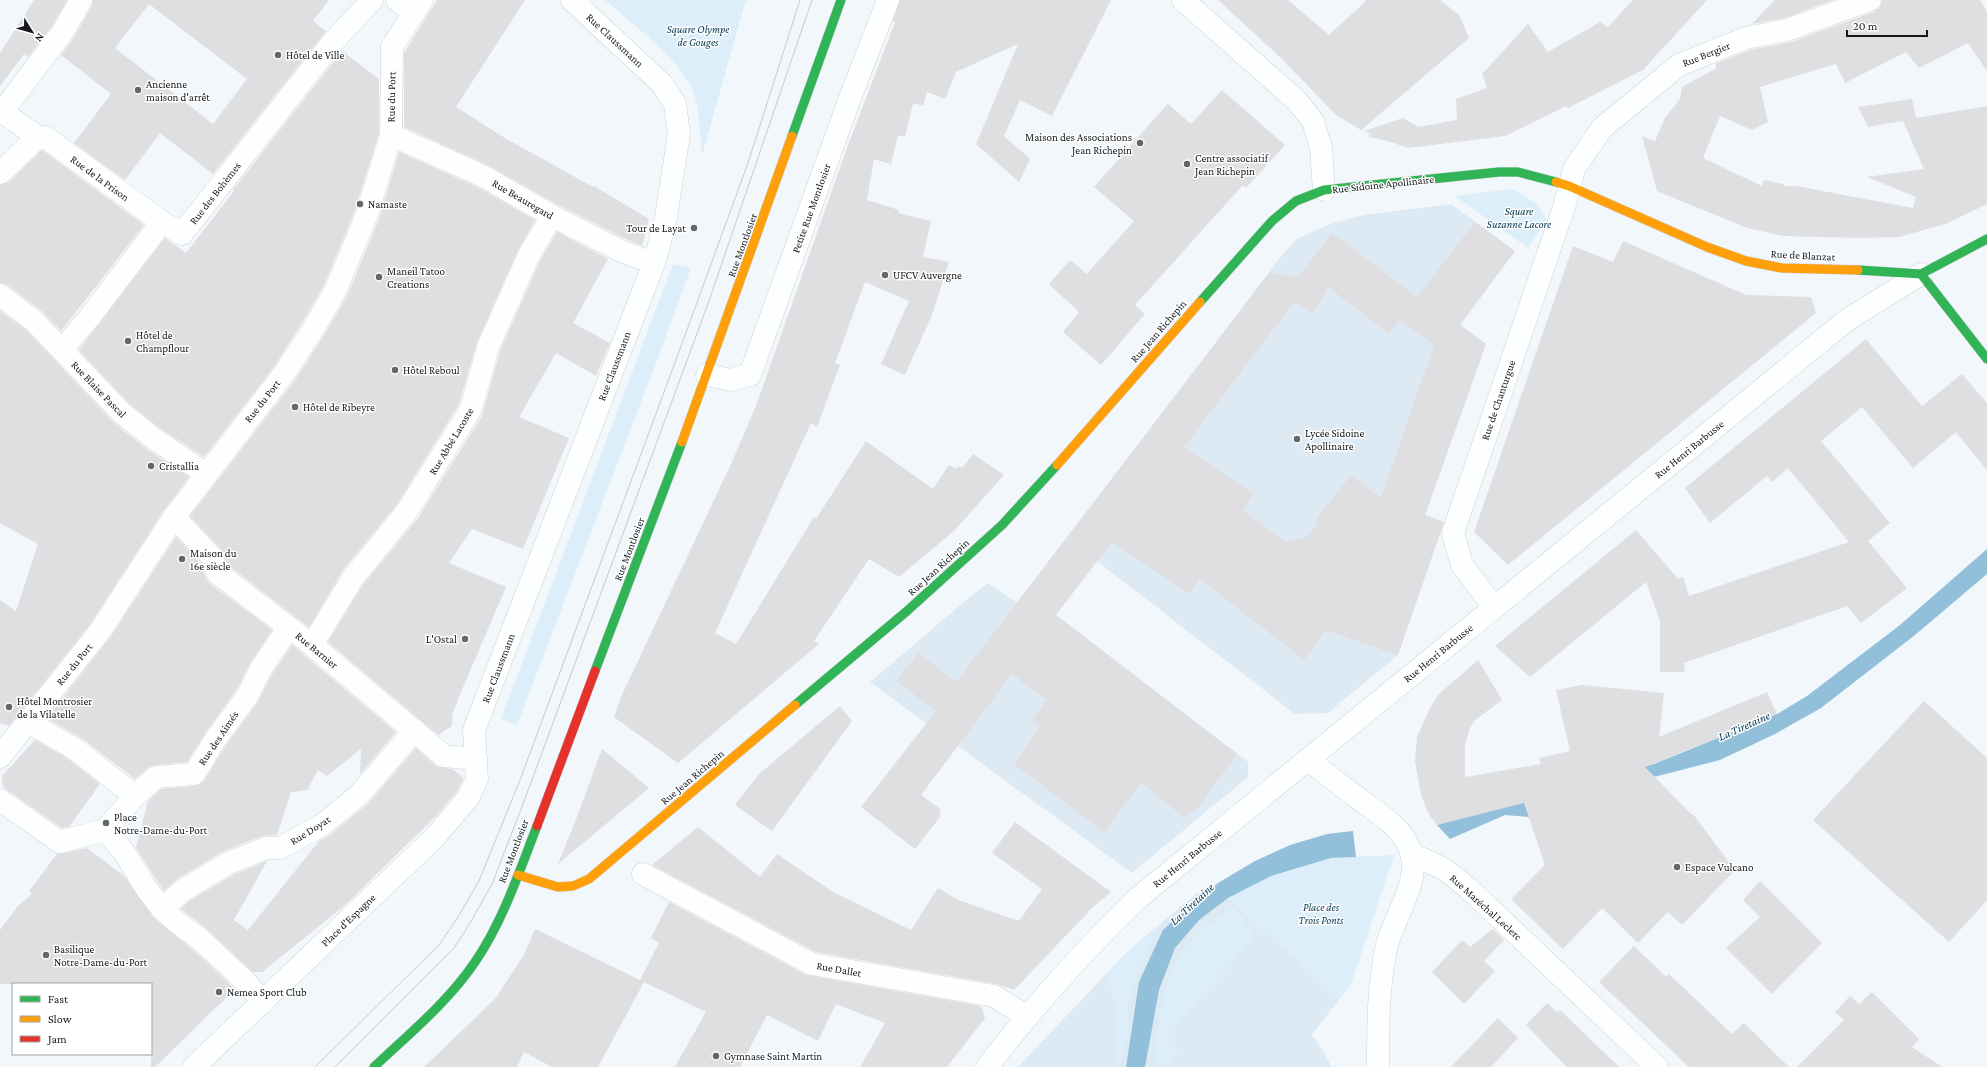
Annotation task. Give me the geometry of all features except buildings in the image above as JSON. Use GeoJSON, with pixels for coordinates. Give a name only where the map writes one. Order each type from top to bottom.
{"type":"FeatureCollection","features":[{"type":"Feature","properties":{"kind":"street","name":"Rue de la Prison"},"geometry":{"type":"LineString","coordinates":[[81,0],[62,33],[2,112],[38,137],[45,137],[162,222]]}},
{"type":"Feature","properties":{"kind":"street","name":"Rue des Bohèmes"},"geometry":{"type":"LineString","coordinates":[[162,222],[182,234],[332,43],[372,0]]}},
{"type":"Feature","properties":{"kind":"street"},"geometry":{"type":"LineString","coordinates":[[397,0],[418,6]]}},
{"type":"Feature","properties":{"kind":"street","name":"Rue Montlosier"},"geometry":{"type":"LineString","coordinates":[[374,1067],[448,994],[470,968],[486,945],[518,875],[707,376],[840,0]]}},
{"type":"Feature","properties":{"kind":"street","name":"Petite Rue Montlosier"},"geometry":{"type":"LineString","coordinates":[[707,376],[731,380],[750,375],[850,98],[888,0]]}},
{"type":"Feature","properties":{"kind":"street","name":"Rue Sidoine Apollinaire"},"geometry":{"type":"LineString","coordinates":[[1183,0],[1297,101],[1313,121],[1321,148],[1324,190],[1500,172],[1518,172],[1568,186]]}},
{"type":"Feature","properties":{"kind":"street","name":"Rue Bergier"},"geometry":{"type":"LineString","coordinates":[[1568,186],[1574,168],[1602,128],[1679,65],[1746,38],[1787,30],[1870,0]]}},
{"type":"Feature","properties":{"kind":"street","name":"Rue Claussmann"},"geometry":{"type":"LineString","coordinates":[[476,759],[474,730],[654,263],[665,223],[679,134],[675,104],[662,84],[577,4]]}},
{"type":"Feature","properties":{"kind":"street","name":"Rue du Port"},"geometry":{"type":"LineString","coordinates":[[0,757],[100,631],[174,517],[283,374],[314,328],[335,291],[366,217],[391,135],[392,47],[418,6]]}},
{"type":"Feature","properties":{"kind":"street","name":"Rue Beauregard"},"geometry":{"type":"LineString","coordinates":[[391,135],[482,176],[552,216],[623,252],[654,263]]}},
{"type":"Feature","properties":{"kind":"street"},"geometry":{"type":"LineString","coordinates":[[0,173],[38,137]]}},
{"type":"Feature","properties":{"kind":"street","name":"Rue de Blanzat"},"geometry":{"type":"LineString","coordinates":[[1568,186],[1708,247],[1746,261],[1782,268],[1824,268],[1921,274]]}},
{"type":"Feature","properties":{"kind":"street","name":"Rue de Chanturgue"},"geometry":{"type":"LineString","coordinates":[[1494,607],[1462,565],[1453,533],[1565,204],[1568,186]]}},
{"type":"Feature","properties":{"kind":"street","name":"Rue Jean Richepin"},"geometry":{"type":"LineString","coordinates":[[518,875],[558,887],[572,887],[589,879],[901,616],[1002,525],[1032,494],[1272,221],[1296,202],[1324,190]]}},
{"type":"Feature","properties":{"kind":"street","name":"Rue Abbé Lacoste"},"geometry":{"type":"LineString","coordinates":[[312,645],[353,578],[407,511],[471,409],[488,347],[529,255],[552,216]]}},
{"type":"Feature","properties":{"kind":"street"},"geometry":{"type":"LineString","coordinates":[[62,350],[89,318],[162,222]]}},
{"type":"Feature","properties":{"kind":"street"},"geometry":{"type":"LineString","coordinates":[[1987,239],[1921,274],[1987,359]]}},
{"type":"Feature","properties":{"kind":"street","name":"Rue Henri Barbusse"},"geometry":{"type":"LineString","coordinates":[[987,1067],[1026,1016],[1090,944],[1138,898],[1847,320],[1921,274]]}},
{"type":"Feature","properties":{"kind":"street","name":"Rue Blaise Pascal"},"geometry":{"type":"LineString","coordinates":[[0,295],[34,321],[122,413],[153,438],[206,474]]}},
{"type":"Feature","properties":{"kind":"street","name":"Rue Barnier"},"geometry":{"type":"LineString","coordinates":[[174,517],[212,557],[217,573],[312,645],[415,730],[444,756],[476,759]]}},
{"type":"Feature","properties":{"kind":"street","name":"Rue des Aimés"},"geometry":{"type":"LineString","coordinates":[[105,830],[135,796],[156,777],[194,774],[215,740],[248,695],[260,670],[289,627]]}},
{"type":"Feature","properties":{"kind":"street"},"geometry":{"type":"LineString","coordinates":[[28,722],[75,749],[135,796]]}},
{"type":"Feature","properties":{"kind":"street","name":"Rue Doyat"},"geometry":{"type":"LineString","coordinates":[[162,909],[182,891],[227,864],[266,848],[280,848],[322,825],[359,794],[415,730]]}},
{"type":"Feature","properties":{"kind":"street","name":"Place d'Espagne"},"geometry":{"type":"LineString","coordinates":[[194,1067],[434,838],[468,798],[477,779],[476,759]]}},
{"type":"Feature","properties":{"kind":"street"},"geometry":{"type":"LineString","coordinates":[[1308,759],[1395,827],[1407,841],[1412,854],[1413,869],[1410,884],[1386,948],[1378,1012],[1378,1067]]}},
{"type":"Feature","properties":{"kind":"street"},"geometry":{"type":"LineString","coordinates":[[0,800],[60,842],[105,830],[124,852],[146,888],[162,909],[206,945],[246,982],[263,1002]]}},
{"type":"Feature","properties":{"kind":"street","name":"Rue Maréchal Leclerc"},"geometry":{"type":"LineString","coordinates":[[1412,854],[1444,869],[1468,888],[1657,1067]]}},
{"type":"Feature","properties":{"kind":"street","name":"Rue Dallet"},"geometry":{"type":"LineString","coordinates":[[644,874],[812,964],[994,996],[1026,1016]]}},
{"type":"Feature","properties":{"kind":"shaded area","name":"Lycée Sidoine Apollinaire"},"geometry":{"type":"Polygon","coordinates":[[[1451,204],[1515,251],[1460,325],[1486,344],[1425,515],[1444,522],[1398,655],[1328,713],[1295,714],[1067,538],[1282,255],[1298,238],[1333,223],[1364,215],[1451,204]]]}},
{"type":"Feature","properties":{"kind":"shaded area"},"geometry":{"type":"Polygon","coordinates":[[[988,583],[1017,603],[1025,592],[1056,615],[1248,762],[1248,777],[1132,873],[870,682],[988,583]]]}},
{"type":"Feature","properties":{"kind":"shaded area"},"geometry":{"type":"Polygon","coordinates":[[[1212,892],[1228,898],[1340,998],[1312,1035],[1325,1053],[1331,1067],[1018,1067],[1128,951],[1197,893],[1212,892]]]}},
{"type":"Feature","properties":{"kind":"green space","name":"Square Olympe de Gouges"},"geometry":{"type":"Polygon","coordinates":[[[605,0],[746,0],[702,155],[698,111],[690,84],[670,58],[657,45],[605,0]]]}},
{"type":"Feature","properties":{"kind":"green space","name":"Square Suzanne Lacore"},"geometry":{"type":"Polygon","coordinates":[[[1512,189],[1537,204],[1547,220],[1528,248],[1455,196],[1512,189]]]}},
{"type":"Feature","properties":{"kind":"green space"},"geometry":{"type":"Polygon","coordinates":[[[673,264],[691,268],[517,725],[501,719],[673,264]]]}},
{"type":"Feature","properties":{"kind":"green space","name":"Place des Trois Ponts"},"geometry":{"type":"Polygon","coordinates":[[[1394,855],[1350,987],[1340,998],[1228,898],[1271,876],[1331,858],[1394,855]]]}},
{"type":"Feature","properties":{"kind":"green space"},"geometry":{"type":"Polygon","coordinates":[[[1233,907],[1255,936],[1165,1038],[1179,1051],[1167,1067],[1152,1067],[1164,999],[1173,969],[1180,955],[1194,937],[1233,907]]]}},
{"type":"Feature","properties":{"kind":"green space"},"geometry":{"type":"Polygon","coordinates":[[[1160,924],[1138,974],[1127,1008],[1127,1038],[1121,1066],[1112,1067],[1118,1060],[1113,995],[1106,974],[1128,951],[1160,924]]]}},
{"type":"Feature","properties":{"kind":"water"},"geometry":{"type":"Polygon","coordinates":[[[1987,549],[1987,574],[1915,635],[1821,708],[1775,734],[1720,760],[1654,777],[1529,817],[1505,815],[1450,839],[1437,825],[1527,794],[1654,764],[1777,714],[1807,696],[1900,625],[1987,549]]]}},
{"type":"Feature","properties":{"kind":"water","name":"La Tiretaine"},"geometry":{"type":"Polygon","coordinates":[[[1353,831],[1356,857],[1331,858],[1271,876],[1228,898],[1199,920],[1175,948],[1159,990],[1145,1067],[1126,1067],[1139,982],[1163,930],[1191,904],[1218,883],[1255,861],[1290,845],[1327,834],[1353,831]]]}},
{"type":"Feature","properties":{"kind":"tram line"},"geometry":{"type":"LineString","coordinates":[[315,1067],[439,945],[458,917],[479,881],[520,780],[748,163],[800,0]]}},
{"type":"Feature","properties":{"kind":"tram line"},"geometry":{"type":"LineString","coordinates":[[335,1067],[454,948],[492,884],[709,301],[812,0]]}},
{"type":"Feature","properties":{"kind":"traffic: fast"},"geometry":{"type":"LineString","coordinates":[[792,136],[841,0]]}},
{"type":"Feature","properties":{"kind":"traffic: fast"},"geometry":{"type":"LineString","coordinates":[[1200,302],[1272,221],[1296,201],[1324,190],[1499,172],[1518,172],[1556,182]]}},
{"type":"Feature","properties":{"kind":"traffic: fast"},"geometry":{"type":"LineString","coordinates":[[1921,274],[1987,239]]}},
{"type":"Feature","properties":{"kind":"traffic: fast"},"geometry":{"type":"LineString","coordinates":[[1858,270],[1921,274],[1987,359]]}},
{"type":"Feature","properties":{"kind":"traffic: fast"},"geometry":{"type":"LineString","coordinates":[[595,671],[682,442]]}},
{"type":"Feature","properties":{"kind":"traffic: fast"},"geometry":{"type":"LineString","coordinates":[[795,705],[907,611],[1002,525],[1057,465]]}},
{"type":"Feature","properties":{"kind":"traffic: fast"},"geometry":{"type":"LineString","coordinates":[[374,1067],[453,991],[475,962],[502,913],[537,826]]}},
{"type":"Feature","properties":{"kind":"traffic: slow"},"geometry":{"type":"LineString","coordinates":[[682,442],[792,136]]}},
{"type":"Feature","properties":{"kind":"traffic: slow"},"geometry":{"type":"LineString","coordinates":[[1556,182],[1569,186],[1707,247],[1746,261],[1782,268],[1858,270]]}},
{"type":"Feature","properties":{"kind":"traffic: slow"},"geometry":{"type":"LineString","coordinates":[[1057,465],[1200,302]]}},
{"type":"Feature","properties":{"kind":"traffic: slow"},"geometry":{"type":"LineString","coordinates":[[518,875],[558,887],[573,886],[589,879],[795,705]]}},
{"type":"Feature","properties":{"kind":"traffic: jam"},"geometry":{"type":"LineString","coordinates":[[537,826],[595,671]]}},
{"type":"Feature","properties":{"kind":"place","name":"Hôtel de Ville"},"geometry":{"type":"Point","coordinates":[278,55]}},
{"type":"Feature","properties":{"kind":"place","name":"Ancienne maison d'arrêt"},"geometry":{"type":"Point","coordinates":[138,90]}},
{"type":"Feature","properties":{"kind":"place","name":"Maison des Associations Jean Richepin"},"geometry":{"type":"Point","coordinates":[1140,143]}},
{"type":"Feature","properties":{"kind":"place","name":"Centre associatif Jean Richepin"},"geometry":{"type":"Point","coordinates":[1187,164]}},
{"type":"Feature","properties":{"kind":"place","name":"Namaste"},"geometry":{"type":"Point","coordinates":[360,204]}},
{"type":"Feature","properties":{"kind":"place","name":"Tour de Layat"},"geometry":{"type":"Point","coordinates":[694,228]}},
{"type":"Feature","properties":{"kind":"place","name":"UFCV Auvergne"},"geometry":{"type":"Point","coordinates":[885,275]}},
{"type":"Feature","properties":{"kind":"place","name":"Maneil Tatoo Creations"},"geometry":{"type":"Point","coordinates":[379,277]}},
{"type":"Feature","properties":{"kind":"place","name":"Hôtel de Champflour"},"geometry":{"type":"Point","coordinates":[128,341]}},
{"type":"Feature","properties":{"kind":"place","name":"Hôtel Reboul"},"geometry":{"type":"Point","coordinates":[395,370]}},
{"type":"Feature","properties":{"kind":"place","name":"Hôtel de Ribeyre"},"geometry":{"type":"Point","coordinates":[295,407]}},
{"type":"Feature","properties":{"kind":"place","name":"Lycée Sidoine Apollinaire"},"geometry":{"type":"Point","coordinates":[1297,439]}},
{"type":"Feature","properties":{"kind":"place","name":"Cristallia"},"geometry":{"type":"Point","coordinates":[151,466]}},
{"type":"Feature","properties":{"kind":"place","name":"Maison du 16e siècle"},"geometry":{"type":"Point","coordinates":[182,559]}},
{"type":"Feature","properties":{"kind":"place","name":"L'Ostal"},"geometry":{"type":"Point","coordinates":[465,639]}},
{"type":"Feature","properties":{"kind":"place","name":"Hôtel Montrosier de la Vilatelle"},"geometry":{"type":"Point","coordinates":[9,707]}},
{"type":"Feature","properties":{"kind":"place","name":"Place Notre-Dame-du-Port"},"geometry":{"type":"Point","coordinates":[106,823]}},
{"type":"Feature","properties":{"kind":"place","name":"Espace Vulcano"},"geometry":{"type":"Point","coordinates":[1677,867]}},
{"type":"Feature","properties":{"kind":"place","name":"Basilique Notre-Dame-du-Port"},"geometry":{"type":"Point","coordinates":[46,955]}},
{"type":"Feature","properties":{"kind":"place","name":"Nemea Sport Club"},"geometry":{"type":"Point","coordinates":[219,992]}},
{"type":"Feature","properties":{"kind":"place","name":"Gymnase Saint Martin"},"geometry":{"type":"Point","coordinates":[716,1056]}}]}
